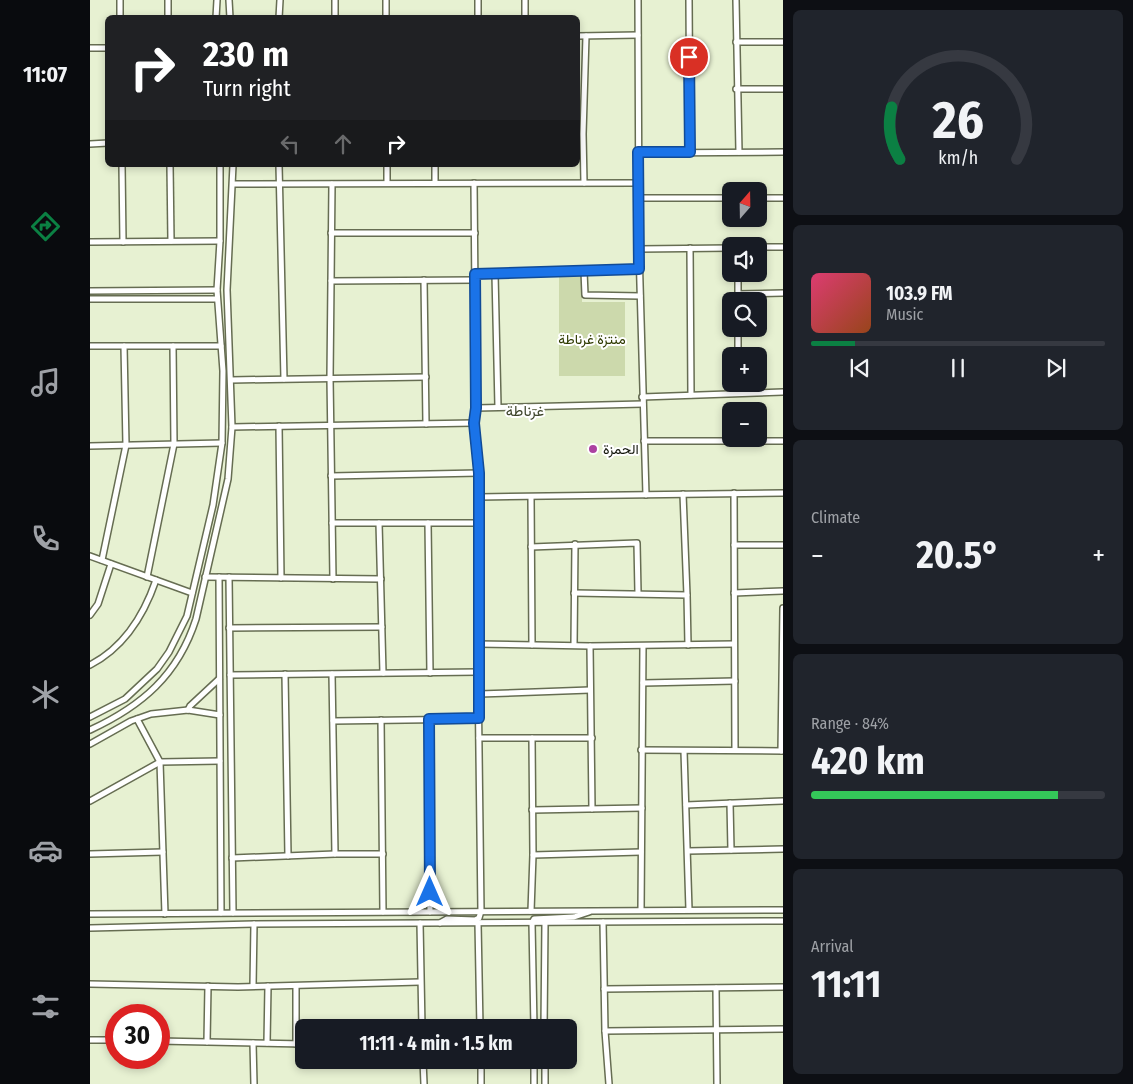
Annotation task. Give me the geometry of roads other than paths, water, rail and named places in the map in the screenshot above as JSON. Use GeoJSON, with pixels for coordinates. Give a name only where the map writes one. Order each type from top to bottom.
{"type":"FeatureCollection","features":[{"type":"Feature","properties":{"kind":"street"},"geometry":{"type":"LineString","coordinates":[[120,0],[120,15]]}},
{"type":"Feature","properties":{"kind":"street"},"geometry":{"type":"LineString","coordinates":[[168,0],[168,15]]}},
{"type":"Feature","properties":{"kind":"street"},"geometry":{"type":"LineString","coordinates":[[216,15],[217,0]]}},
{"type":"Feature","properties":{"kind":"street"},"geometry":{"type":"LineString","coordinates":[[229,0],[230,15]]}},
{"type":"Feature","properties":{"kind":"street"},"geometry":{"type":"LineString","coordinates":[[280,0],[280,15]]}},
{"type":"Feature","properties":{"kind":"street"},"geometry":{"type":"LineString","coordinates":[[335,0],[335,15]]}},
{"type":"Feature","properties":{"kind":"street"},"geometry":{"type":"LineString","coordinates":[[386,0],[386,15]]}},
{"type":"Feature","properties":{"kind":"street"},"geometry":{"type":"LineString","coordinates":[[478,0],[478,15]]}},
{"type":"Feature","properties":{"kind":"street"},"geometry":{"type":"LineString","coordinates":[[525,0],[526,15]]}},
{"type":"Feature","properties":{"kind":"street"},"geometry":{"type":"LineString","coordinates":[[638,0],[639,269],[646,495]]}},
{"type":"Feature","properties":{"kind":"street"},"geometry":{"type":"LineString","coordinates":[[689,0],[690,152]]}},
{"type":"Feature","properties":{"kind":"street"},"geometry":{"type":"LineString","coordinates":[[736,0],[736,89],[739,152]]}},
{"type":"Feature","properties":{"kind":"street"},"geometry":{"type":"LineString","coordinates":[[580,36],[638,35]]}},
{"type":"Feature","properties":{"kind":"street"},"geometry":{"type":"LineString","coordinates":[[584,183],[580,134],[586,36]]}},
{"type":"Feature","properties":{"kind":"street"},"geometry":{"type":"LineString","coordinates":[[736,42],[783,42]]}},
{"type":"Feature","properties":{"kind":"street"},"geometry":{"type":"LineString","coordinates":[[90,48],[105,48]]}},
{"type":"Feature","properties":{"kind":"street"},"geometry":{"type":"LineString","coordinates":[[736,89],[783,89]]}},
{"type":"Feature","properties":{"kind":"street"},"geometry":{"type":"LineString","coordinates":[[90,144],[105,143]]}},
{"type":"Feature","properties":{"kind":"street"},"geometry":{"type":"LineString","coordinates":[[638,152],[783,152]]}},
{"type":"Feature","properties":{"kind":"street"},"geometry":{"type":"LineString","coordinates":[[122,167],[123,242]]}},
{"type":"Feature","properties":{"kind":"street"},"geometry":{"type":"LineString","coordinates":[[170,167],[171,241]]}},
{"type":"Feature","properties":{"kind":"street"},"geometry":{"type":"LineString","coordinates":[[90,717],[125,699],[157,669],[179,633],[187,616],[213,506],[222,443],[223,371],[216,290],[220,241],[220,167]]}},
{"type":"Feature","properties":{"kind":"street"},"geometry":{"type":"LineString","coordinates":[[90,730],[111,720],[147,696],[173,668],[191,635],[228,479],[232,427],[228,290],[233,167]]}},
{"type":"Feature","properties":{"kind":"street"},"geometry":{"type":"LineString","coordinates":[[279,167],[284,379]]}},
{"type":"Feature","properties":{"kind":"street"},"geometry":{"type":"LineString","coordinates":[[387,167],[387,184]]}},
{"type":"Feature","properties":{"kind":"street"},"geometry":{"type":"LineString","coordinates":[[434,167],[435,183]]}},
{"type":"Feature","properties":{"kind":"street"},"geometry":{"type":"LineString","coordinates":[[440,923],[447,919],[475,920],[479,918],[482,911],[478,694],[479,473],[474,423],[476,408],[474,183]]}},
{"type":"Feature","properties":{"kind":"street"},"geometry":{"type":"LineString","coordinates":[[233,184],[638,183]]}},
{"type":"Feature","properties":{"kind":"street"},"geometry":{"type":"LineString","coordinates":[[332,184],[330,378],[333,579]]}},
{"type":"Feature","properties":{"kind":"street"},"geometry":{"type":"LineString","coordinates":[[638,198],[722,198]]}},
{"type":"Feature","properties":{"kind":"street"},"geometry":{"type":"LineString","coordinates":[[768,198],[783,198]]}},
{"type":"Feature","properties":{"kind":"street"},"geometry":{"type":"LineString","coordinates":[[331,233],[475,233]]}},
{"type":"Feature","properties":{"kind":"street"},"geometry":{"type":"LineString","coordinates":[[90,242],[220,241]]}},
{"type":"Feature","properties":{"kind":"street"},"geometry":{"type":"LineString","coordinates":[[767,247],[783,247]]}},
{"type":"Feature","properties":{"kind":"street"},"geometry":{"type":"LineString","coordinates":[[690,248],[691,395]]}},
{"type":"Feature","properties":{"kind":"street"},"geometry":{"type":"LineString","coordinates":[[639,249],[722,248]]}},
{"type":"Feature","properties":{"kind":"street"},"geometry":{"type":"LineString","coordinates":[[331,281],[424,280],[495,274],[639,269]]}},
{"type":"Feature","properties":{"kind":"street"},"geometry":{"type":"LineString","coordinates":[[584,271],[585,294],[640,296]]}},
{"type":"Feature","properties":{"kind":"street"},"geometry":{"type":"LineString","coordinates":[[495,274],[498,407]]}},
{"type":"Feature","properties":{"kind":"street"},"geometry":{"type":"LineString","coordinates":[[424,280],[426,424]]}},
{"type":"Feature","properties":{"kind":"street"},"geometry":{"type":"LineString","coordinates":[[90,291],[216,290]]}},
{"type":"Feature","properties":{"kind":"street"},"geometry":{"type":"LineString","coordinates":[[767,293],[783,293]]}},
{"type":"Feature","properties":{"kind":"street"},"geometry":{"type":"LineString","coordinates":[[90,299],[217,299]]}},
{"type":"Feature","properties":{"kind":"street"},"geometry":{"type":"LineString","coordinates":[[90,346],[221,346]]}},
{"type":"Feature","properties":{"kind":"street"},"geometry":{"type":"LineString","coordinates":[[102,560],[126,445],[124,346]]}},
{"type":"Feature","properties":{"kind":"street"},"geometry":{"type":"LineString","coordinates":[[147,577],[174,444],[173,346]]}},
{"type":"Feature","properties":{"kind":"street"},"geometry":{"type":"LineString","coordinates":[[231,380],[426,377]]}},
{"type":"Feature","properties":{"kind":"street"},"geometry":{"type":"LineString","coordinates":[[642,397],[783,392]]}},
{"type":"Feature","properties":{"kind":"street"},"geometry":{"type":"LineString","coordinates":[[476,408],[643,404]]}},
{"type":"Feature","properties":{"kind":"street"},"geometry":{"type":"LineString","coordinates":[[232,427],[474,423]]}},
{"type":"Feature","properties":{"kind":"street"},"geometry":{"type":"LineString","coordinates":[[279,426],[281,578]]}},
{"type":"Feature","properties":{"kind":"street"},"geometry":{"type":"LineString","coordinates":[[644,441],[783,441]]}},
{"type":"Feature","properties":{"kind":"street"},"geometry":{"type":"LineString","coordinates":[[90,446],[222,443]]}},
{"type":"Feature","properties":{"kind":"street"},"geometry":{"type":"LineString","coordinates":[[331,476],[479,473]]}},
{"type":"Feature","properties":{"kind":"street"},"geometry":{"type":"LineString","coordinates":[[479,497],[783,492]]}},
{"type":"Feature","properties":{"kind":"street"},"geometry":{"type":"LineString","coordinates":[[734,493],[735,750]]}},
{"type":"Feature","properties":{"kind":"street"},"geometry":{"type":"LineString","coordinates":[[683,494],[688,645]]}},
{"type":"Feature","properties":{"kind":"street"},"geometry":{"type":"LineString","coordinates":[[531,497],[532,645]]}},
{"type":"Feature","properties":{"kind":"street"},"geometry":{"type":"LineString","coordinates":[[332,523],[479,523]]}},
{"type":"Feature","properties":{"kind":"street"},"geometry":{"type":"LineString","coordinates":[[379,523],[383,673]]}},
{"type":"Feature","properties":{"kind":"street"},"geometry":{"type":"LineString","coordinates":[[428,523],[430,672]]}},
{"type":"Feature","properties":{"kind":"street"},"geometry":{"type":"LineString","coordinates":[[531,546],[637,543],[638,593]]}},
{"type":"Feature","properties":{"kind":"street"},"geometry":{"type":"LineString","coordinates":[[574,645],[575,544]]}},
{"type":"Feature","properties":{"kind":"street"},"geometry":{"type":"LineString","coordinates":[[734,546],[783,545]]}},
{"type":"Feature","properties":{"kind":"street"},"geometry":{"type":"LineString","coordinates":[[90,556],[192,593]]}},
{"type":"Feature","properties":{"kind":"street"},"geometry":{"type":"LineString","coordinates":[[90,614],[98,604],[112,564]]}},
{"type":"Feature","properties":{"kind":"street"},"geometry":{"type":"LineString","coordinates":[[205,577],[381,579]]}},
{"type":"Feature","properties":{"kind":"street"},"geometry":{"type":"LineString","coordinates":[[219,577],[221,913]]}},
{"type":"Feature","properties":{"kind":"street"},"geometry":{"type":"LineString","coordinates":[[229,577],[233,913]]}},
{"type":"Feature","properties":{"kind":"street"},"geometry":{"type":"LineString","coordinates":[[90,665],[104,658],[120,644],[150,598],[156,580]]}},
{"type":"Feature","properties":{"kind":"street"},"geometry":{"type":"LineString","coordinates":[[734,593],[783,592]]}},
{"type":"Feature","properties":{"kind":"street"},"geometry":{"type":"LineString","coordinates":[[574,593],[687,595]]}},
{"type":"Feature","properties":{"kind":"street"},"geometry":{"type":"LineString","coordinates":[[641,750],[782,751],[783,608]]}},
{"type":"Feature","properties":{"kind":"street"},"geometry":{"type":"LineString","coordinates":[[229,628],[382,627]]}},
{"type":"Feature","properties":{"kind":"street"},"geometry":{"type":"LineString","coordinates":[[478,644],[590,646],[734,644]]}},
{"type":"Feature","properties":{"kind":"street"},"geometry":{"type":"LineString","coordinates":[[590,646],[592,809]]}},
{"type":"Feature","properties":{"kind":"street"},"geometry":{"type":"LineString","coordinates":[[641,910],[643,646]]}},
{"type":"Feature","properties":{"kind":"street"},"geometry":{"type":"LineString","coordinates":[[230,675],[478,672]]}},
{"type":"Feature","properties":{"kind":"street"},"geometry":{"type":"LineString","coordinates":[[285,674],[288,856]]}},
{"type":"Feature","properties":{"kind":"street"},"geometry":{"type":"LineString","coordinates":[[332,674],[335,854]]}},
{"type":"Feature","properties":{"kind":"street"},"geometry":{"type":"LineString","coordinates":[[188,710],[219,679]]}},
{"type":"Feature","properties":{"kind":"street"},"geometry":{"type":"LineString","coordinates":[[643,683],[735,681]]}},
{"type":"Feature","properties":{"kind":"street"},"geometry":{"type":"LineString","coordinates":[[478,694],[590,690]]}},
{"type":"Feature","properties":{"kind":"street"},"geometry":{"type":"LineString","coordinates":[[90,744],[137,719],[151,714],[188,710],[220,715]]}},
{"type":"Feature","properties":{"kind":"street"},"geometry":{"type":"LineString","coordinates":[[333,721],[479,718]]}},
{"type":"Feature","properties":{"kind":"street"},"geometry":{"type":"LineString","coordinates":[[137,719],[160,762],[165,914]]}},
{"type":"Feature","properties":{"kind":"street"},"geometry":{"type":"LineString","coordinates":[[429,719],[430,912]]}},
{"type":"Feature","properties":{"kind":"street"},"geometry":{"type":"LineString","coordinates":[[381,720],[383,912]]}},
{"type":"Feature","properties":{"kind":"street"},"geometry":{"type":"LineString","coordinates":[[479,738],[592,738]]}},
{"type":"Feature","properties":{"kind":"street"},"geometry":{"type":"LineString","coordinates":[[531,911],[533,855],[532,738]]}},
{"type":"Feature","properties":{"kind":"street"},"geometry":{"type":"LineString","coordinates":[[684,751],[689,910]]}},
{"type":"Feature","properties":{"kind":"street"},"geometry":{"type":"LineString","coordinates":[[90,801],[160,762],[220,761]]}},
{"type":"Feature","properties":{"kind":"street"},"geometry":{"type":"LineString","coordinates":[[686,805],[783,801]]}},
{"type":"Feature","properties":{"kind":"street"},"geometry":{"type":"LineString","coordinates":[[730,803],[731,850]]}},
{"type":"Feature","properties":{"kind":"street"},"geometry":{"type":"LineString","coordinates":[[532,810],[642,808]]}},
{"type":"Feature","properties":{"kind":"street"},"geometry":{"type":"LineString","coordinates":[[688,850],[783,849]]}},
{"type":"Feature","properties":{"kind":"street"},"geometry":{"type":"LineString","coordinates":[[90,854],[163,852]]}},
{"type":"Feature","properties":{"kind":"street"},"geometry":{"type":"LineString","coordinates":[[533,855],[642,852]]}},
{"type":"Feature","properties":{"kind":"street"},"geometry":{"type":"LineString","coordinates":[[232,858],[383,854]]}},
{"type":"Feature","properties":{"kind":"street"},"geometry":{"type":"LineString","coordinates":[[534,1019],[532,923],[534,919],[574,917],[592,910]]}},
{"type":"Feature","properties":{"kind":"street"},"geometry":{"type":"LineString","coordinates":[[90,914],[783,910]]}},
{"type":"Feature","properties":{"kind":"street"},"geometry":{"type":"LineString","coordinates":[[90,928],[254,924],[783,920]]}},
{"type":"Feature","properties":{"kind":"street"},"geometry":{"type":"LineString","coordinates":[[603,922],[609,1084]]}},
{"type":"Feature","properties":{"kind":"street"},"geometry":{"type":"LineString","coordinates":[[420,923],[422,1019]]}},
{"type":"Feature","properties":{"kind":"street"},"geometry":{"type":"LineString","coordinates":[[478,923],[480,1019]]}},
{"type":"Feature","properties":{"kind":"street"},"geometry":{"type":"LineString","coordinates":[[544,1019],[545,923]]}},
{"type":"Feature","properties":{"kind":"street"},"geometry":{"type":"LineString","coordinates":[[253,986],[254,924]]}},
{"type":"Feature","properties":{"kind":"street"},"geometry":{"type":"LineString","coordinates":[[90,984],[296,986],[420,982]]}},
{"type":"Feature","properties":{"kind":"street"},"geometry":{"type":"LineString","coordinates":[[207,1042],[208,986]]}},
{"type":"Feature","properties":{"kind":"street"},"geometry":{"type":"LineString","coordinates":[[267,1043],[268,986]]}},
{"type":"Feature","properties":{"kind":"street"},"geometry":{"type":"LineString","coordinates":[[296,986],[296,1019]]}},
{"type":"Feature","properties":{"kind":"street"},"geometry":{"type":"LineString","coordinates":[[604,989],[783,987]]}},
{"type":"Feature","properties":{"kind":"street"},"geometry":{"type":"LineString","coordinates":[[716,988],[717,1084]]}},
{"type":"Feature","properties":{"kind":"street"},"geometry":{"type":"LineString","coordinates":[[606,1031],[783,1029]]}},
{"type":"Feature","properties":{"kind":"street"},"geometry":{"type":"LineString","coordinates":[[90,1040],[105,1040]]}},
{"type":"Feature","properties":{"kind":"street"},"geometry":{"type":"LineString","coordinates":[[170,1041],[295,1044]]}},
{"type":"Feature","properties":{"kind":"street"},"geometry":{"type":"LineString","coordinates":[[254,1043],[254,1084]]}},
{"type":"Feature","properties":{"kind":"street"},"geometry":{"type":"LineString","coordinates":[[423,1069],[424,1084]]}},
{"type":"Feature","properties":{"kind":"street"},"geometry":{"type":"LineString","coordinates":[[481,1069],[481,1084]]}},
{"type":"Feature","properties":{"kind":"street"},"geometry":{"type":"LineString","coordinates":[[534,1069],[534,1084]]}},
{"type":"Feature","properties":{"kind":"street"},"geometry":{"type":"LineString","coordinates":[[545,1069],[545,1084]]}},
{"type":"Feature","properties":{"kind":"place","name":"الحمزة"},"geometry":{"type":"Point","coordinates":[593,449]}},
{"type":"Feature","properties":{"kind":"district","name":"غرناطة"},"geometry":{"type":"Point","coordinates":[525,411]}},
{"type":"Feature","properties":{"kind":"park label","name":"منتزة غرناطة"},"geometry":{"type":"Point","coordinates":[592,339]}}]}
